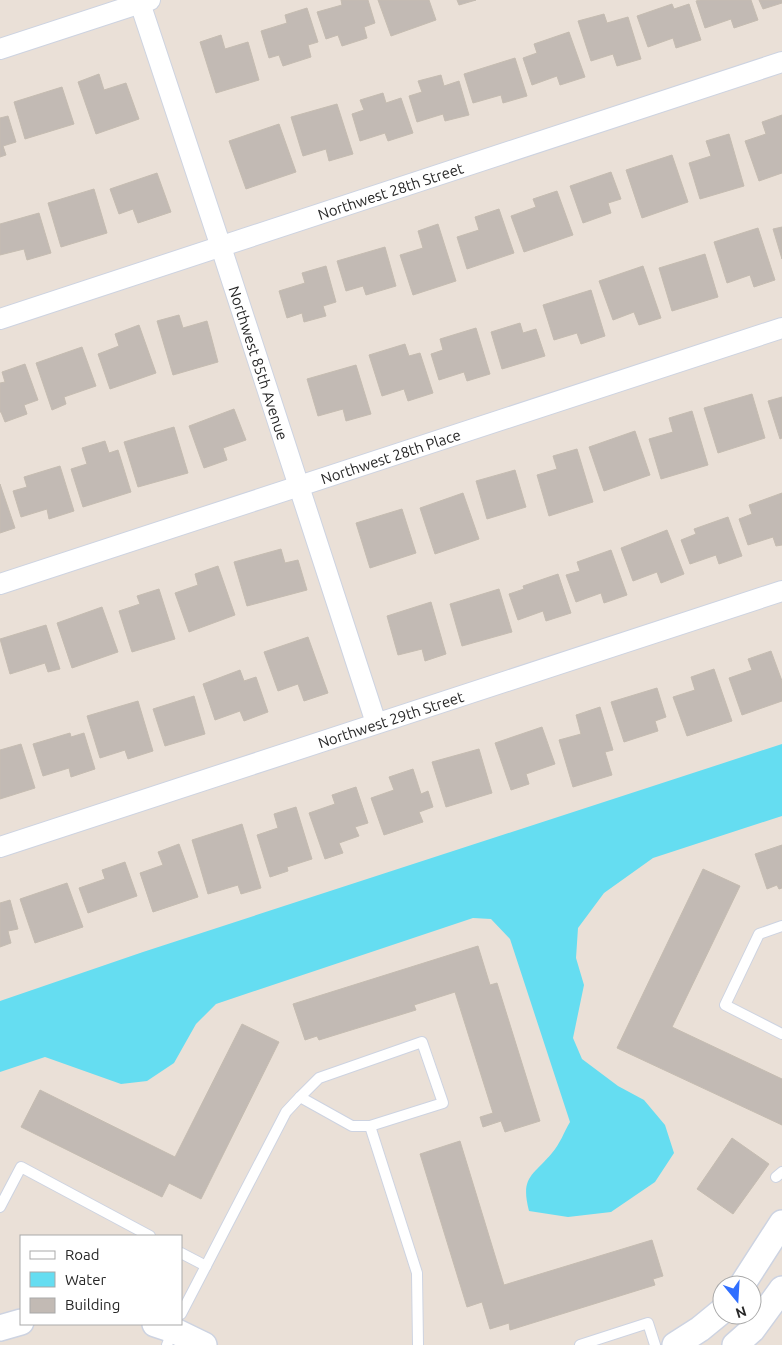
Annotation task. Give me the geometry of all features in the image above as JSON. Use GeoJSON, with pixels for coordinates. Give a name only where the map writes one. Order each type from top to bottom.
{"type":"FeatureCollection","features":[{"type":"Feature","properties":{"kind":"street"},"geometry":{"type":"LineString","coordinates":[[0,49],[145,2]]}},
{"type":"Feature","properties":{"kind":"street","name":"Northwest 85th Avenue"},"geometry":{"type":"LineString","coordinates":[[145,2],[376,723]]}},
{"type":"Feature","properties":{"kind":"street","name":"Northwest 28th Street"},"geometry":{"type":"LineString","coordinates":[[0,319],[782,62]]}},
{"type":"Feature","properties":{"kind":"street","name":"Northwest 28th Place"},"geometry":{"type":"LineString","coordinates":[[0,584],[782,328]]}},
{"type":"Feature","properties":{"kind":"street","name":"Northwest 29th Street"},"geometry":{"type":"LineString","coordinates":[[0,847],[782,590]]}},
{"type":"Feature","properties":{"kind":"street"},"geometry":{"type":"LineString","coordinates":[[748,1275],[782,1223]]}},
{"type":"Feature","properties":{"kind":"street"},"geometry":{"type":"LineString","coordinates":[[735,1345],[752,1330],[782,1289]]}},
{"type":"Feature","properties":{"kind":"street"},"geometry":{"type":"LineString","coordinates":[[675,1345],[712,1319]]}},
{"type":"Feature","properties":{"kind":"street"},"geometry":{"type":"LineString","coordinates":[[0,1328],[20,1322]]}},
{"type":"Feature","properties":{"kind":"street"},"geometry":{"type":"LineString","coordinates":[[170,1327],[204,1345]]}},
{"type":"Feature","properties":{"kind":"lane"},"geometry":{"type":"LineString","coordinates":[[782,926],[759,934],[725,1006],[782,1034]]}},
{"type":"Feature","properties":{"kind":"lane"},"geometry":{"type":"LineString","coordinates":[[182,1307],[206,1266],[286,1112],[300,1096],[319,1078],[422,1042],[443,1103],[370,1126],[352,1126],[300,1096]]}},
{"type":"Feature","properties":{"kind":"lane"},"geometry":{"type":"LineString","coordinates":[[370,1126],[417,1274],[418,1345]]}},
{"type":"Feature","properties":{"kind":"lane"},"geometry":{"type":"LineString","coordinates":[[0,1207],[21,1167],[148,1235]]}},
{"type":"Feature","properties":{"kind":"lane"},"geometry":{"type":"LineString","coordinates":[[182,1254],[206,1266]]}},
{"type":"Feature","properties":{"kind":"lane"},"geometry":{"type":"LineString","coordinates":[[580,1345],[648,1323],[656,1345]]}},
{"type":"Feature","properties":{"kind":"water"},"geometry":{"type":"Polygon","coordinates":[[[782,744],[782,816],[653,858],[604,893],[578,928],[576,958],[584,985],[573,1038],[582,1059],[618,1086],[644,1100],[665,1125],[674,1153],[655,1182],[611,1212],[568,1217],[529,1211],[527,1183],[560,1142],[570,1122],[510,939],[491,919],[473,918],[216,1004],[196,1024],[174,1063],[147,1081],[121,1084],[45,1057],[0,1072],[0,1001],[143,952],[782,744]]]}},
{"type":"Feature","properties":{"kind":"building"},"geometry":{"type":"Polygon","coordinates":[[[341,0],[368,0],[375,23],[364,27],[367,38],[342,46],[338,35],[326,39],[317,12],[342,5],[341,0]]]}},
{"type":"Feature","properties":{"kind":"building"},"geometry":{"type":"Polygon","coordinates":[[[378,0],[429,0],[436,20],[391,36],[378,0]]]}},
{"type":"Feature","properties":{"kind":"building"},"geometry":{"type":"Polygon","coordinates":[[[457,0],[476,0],[459,5],[457,0]]]}},
{"type":"Feature","properties":{"kind":"building"},"geometry":{"type":"Polygon","coordinates":[[[751,0],[758,20],[734,28],[731,19],[705,28],[696,1],[751,0]]]}},
{"type":"Feature","properties":{"kind":"building"},"geometry":{"type":"Polygon","coordinates":[[[759,0],[782,0],[782,3],[763,9],[759,0]]]}},
{"type":"Feature","properties":{"kind":"building"},"geometry":{"type":"Polygon","coordinates":[[[672,4],[674,9],[689,4],[701,40],[676,48],[673,38],[648,47],[637,16],[672,4]]]}},
{"type":"Feature","properties":{"kind":"building"},"geometry":{"type":"Polygon","coordinates":[[[307,8],[318,42],[308,45],[311,57],[283,66],[279,55],[269,58],[261,31],[287,23],[285,15],[307,8]]]}},
{"type":"Feature","properties":{"kind":"building"},"geometry":{"type":"Polygon","coordinates":[[[604,14],[607,23],[628,17],[641,59],[617,66],[613,54],[591,61],[578,21],[604,14]]]}},
{"type":"Feature","properties":{"kind":"building"},"geometry":{"type":"Polygon","coordinates":[[[569,32],[585,77],[560,85],[557,76],[532,85],[523,58],[537,53],[534,44],[569,32]]]}},
{"type":"Feature","properties":{"kind":"building"},"geometry":{"type":"Polygon","coordinates":[[[221,35],[225,49],[248,42],[259,80],[216,93],[200,42],[221,35]]]}},
{"type":"Feature","properties":{"kind":"building"},"geometry":{"type":"Polygon","coordinates":[[[515,58],[527,96],[503,103],[501,95],[473,103],[464,74],[515,58]]]}},
{"type":"Feature","properties":{"kind":"building"},"geometry":{"type":"Polygon","coordinates":[[[99,74],[104,90],[126,83],[139,119],[96,134],[78,82],[99,74]]]}},
{"type":"Feature","properties":{"kind":"building"},"geometry":{"type":"Polygon","coordinates":[[[441,75],[444,86],[459,81],[469,115],[445,121],[443,114],[417,122],[409,96],[422,92],[418,81],[441,75]]]}},
{"type":"Feature","properties":{"kind":"building"},"geometry":{"type":"Polygon","coordinates":[[[62,87],[74,124],[25,139],[14,102],[62,87]]]}},
{"type":"Feature","properties":{"kind":"building"},"geometry":{"type":"Polygon","coordinates":[[[383,93],[386,103],[401,98],[413,133],[388,141],[385,133],[360,141],[352,114],[364,110],[360,100],[383,93]]]}},
{"type":"Feature","properties":{"kind":"building"},"geometry":{"type":"Polygon","coordinates":[[[337,104],[353,154],[329,161],[326,149],[303,156],[291,117],[337,104]]]}},
{"type":"Feature","properties":{"kind":"building"},"geometry":{"type":"Polygon","coordinates":[[[782,115],[782,173],[759,181],[745,141],[766,134],[762,122],[782,115]]]}},
{"type":"Feature","properties":{"kind":"building"},"geometry":{"type":"Polygon","coordinates":[[[8,116],[16,142],[3,146],[6,155],[0,157],[0,118],[8,116]]]}},
{"type":"Feature","properties":{"kind":"building"},"geometry":{"type":"Polygon","coordinates":[[[279,124],[296,172],[246,189],[229,141],[279,124]]]}},
{"type":"Feature","properties":{"kind":"building"},"geometry":{"type":"Polygon","coordinates":[[[729,134],[744,186],[700,199],[689,163],[711,156],[706,141],[729,134]]]}},
{"type":"Feature","properties":{"kind":"building"},"geometry":{"type":"Polygon","coordinates":[[[672,155],[688,202],[642,218],[626,170],[672,155]]]}},
{"type":"Feature","properties":{"kind":"building"},"geometry":{"type":"Polygon","coordinates":[[[611,172],[621,199],[608,203],[611,213],[583,223],[570,186],[611,172]]]}},
{"type":"Feature","properties":{"kind":"building"},"geometry":{"type":"Polygon","coordinates":[[[157,173],[171,212],[138,223],[133,209],[119,214],[110,189],[157,173]]]}},
{"type":"Feature","properties":{"kind":"building"},"geometry":{"type":"Polygon","coordinates":[[[94,189],[107,233],[61,247],[48,203],[94,189]]]}},
{"type":"Feature","properties":{"kind":"building"},"geometry":{"type":"Polygon","coordinates":[[[557,191],[573,235],[524,252],[511,216],[536,207],[533,199],[557,191]]]}},
{"type":"Feature","properties":{"kind":"building"},"geometry":{"type":"Polygon","coordinates":[[[499,209],[514,253],[467,269],[457,237],[479,230],[475,217],[499,209]]]}},
{"type":"Feature","properties":{"kind":"building"},"geometry":{"type":"Polygon","coordinates":[[[39,213],[51,253],[27,260],[24,249],[0,255],[0,224],[39,213]]]}},
{"type":"Feature","properties":{"kind":"building"},"geometry":{"type":"Polygon","coordinates":[[[438,224],[456,281],[413,295],[400,255],[423,248],[418,231],[438,224]]]}},
{"type":"Feature","properties":{"kind":"building"},"geometry":{"type":"Polygon","coordinates":[[[782,227],[782,259],[773,229],[782,227]]]}},
{"type":"Feature","properties":{"kind":"building"},"geometry":{"type":"Polygon","coordinates":[[[758,228],[775,280],[754,287],[750,275],[727,283],[714,242],[758,228]]]}},
{"type":"Feature","properties":{"kind":"building"},"geometry":{"type":"Polygon","coordinates":[[[385,247],[396,286],[366,295],[363,286],[346,291],[337,261],[385,247]]]}},
{"type":"Feature","properties":{"kind":"building"},"geometry":{"type":"Polygon","coordinates":[[[705,254],[718,297],[672,311],[659,268],[705,254]]]}},
{"type":"Feature","properties":{"kind":"building"},"geometry":{"type":"Polygon","coordinates":[[[326,266],[336,302],[323,306],[326,316],[304,322],[302,313],[287,318],[279,291],[305,283],[302,273],[326,266]]]}},
{"type":"Feature","properties":{"kind":"building"},"geometry":{"type":"Polygon","coordinates":[[[643,266],[661,318],[639,325],[634,312],[613,320],[599,281],[643,266]]]}},
{"type":"Feature","properties":{"kind":"building"},"geometry":{"type":"Polygon","coordinates":[[[591,290],[605,336],[581,344],[577,333],[554,340],[543,305],[591,290]]]}},
{"type":"Feature","properties":{"kind":"building"},"geometry":{"type":"Polygon","coordinates":[[[179,315],[183,328],[207,321],[218,362],[173,375],[157,321],[179,315]]]}},
{"type":"Feature","properties":{"kind":"building"},"geometry":{"type":"Polygon","coordinates":[[[520,323],[523,333],[536,329],[545,356],[502,369],[491,332],[520,323]]]}},
{"type":"Feature","properties":{"kind":"building"},"geometry":{"type":"Polygon","coordinates":[[[139,325],[156,373],[110,389],[98,354],[119,346],[115,334],[139,325]]]}},
{"type":"Feature","properties":{"kind":"building"},"geometry":{"type":"Polygon","coordinates":[[[476,328],[490,374],[467,381],[464,372],[439,380],[431,354],[443,350],[440,339],[476,328]]]}},
{"type":"Feature","properties":{"kind":"building"},"geometry":{"type":"Polygon","coordinates":[[[405,344],[409,356],[420,353],[433,393],[408,401],[404,389],[382,396],[369,355],[405,344]]]}},
{"type":"Feature","properties":{"kind":"building"},"geometry":{"type":"Polygon","coordinates":[[[82,347],[96,386],[64,397],[66,404],[52,410],[36,363],[82,347]]]}},
{"type":"Feature","properties":{"kind":"building"},"geometry":{"type":"Polygon","coordinates":[[[25,364],[38,400],[24,405],[27,414],[5,422],[0,412],[0,383],[5,382],[2,372],[25,364]]]}},
{"type":"Feature","properties":{"kind":"building"},"geometry":{"type":"Polygon","coordinates":[[[356,365],[371,414],[346,421],[343,409],[318,416],[307,379],[356,365]]]}},
{"type":"Feature","properties":{"kind":"building"},"geometry":{"type":"Polygon","coordinates":[[[752,394],[765,438],[718,453],[704,408],[752,394]]]}},
{"type":"Feature","properties":{"kind":"building"},"geometry":{"type":"Polygon","coordinates":[[[782,397],[782,438],[780,439],[768,401],[782,397]]]}},
{"type":"Feature","properties":{"kind":"building"},"geometry":{"type":"Polygon","coordinates":[[[234,409],[246,440],[223,448],[227,460],[204,468],[189,426],[234,409]]]}},
{"type":"Feature","properties":{"kind":"building"},"geometry":{"type":"Polygon","coordinates":[[[692,411],[708,465],[661,479],[649,439],[673,432],[669,418],[692,411]]]}},
{"type":"Feature","properties":{"kind":"building"},"geometry":{"type":"Polygon","coordinates":[[[174,427],[188,473],[138,487],[124,442],[174,427]]]}},
{"type":"Feature","properties":{"kind":"building"},"geometry":{"type":"Polygon","coordinates":[[[635,431],[650,475],[604,491],[589,447],[635,431]]]}},
{"type":"Feature","properties":{"kind":"building"},"geometry":{"type":"Polygon","coordinates":[[[105,441],[109,453],[118,450],[131,492],[83,507],[71,469],[87,464],[82,448],[105,441]]]}},
{"type":"Feature","properties":{"kind":"building"},"geometry":{"type":"Polygon","coordinates":[[[577,449],[593,502],[549,516],[537,475],[557,469],[553,456],[577,449]]]}},
{"type":"Feature","properties":{"kind":"building"},"geometry":{"type":"Polygon","coordinates":[[[60,466],[74,511],[49,519],[47,509],[21,517],[13,491],[27,487],[24,477],[60,466]]]}},
{"type":"Feature","properties":{"kind":"building"},"geometry":{"type":"Polygon","coordinates":[[[515,470],[526,507],[487,519],[476,481],[515,470]]]}},
{"type":"Feature","properties":{"kind":"building"},"geometry":{"type":"Polygon","coordinates":[[[0,484],[15,528],[0,533],[0,484]]]}},
{"type":"Feature","properties":{"kind":"building"},"geometry":{"type":"Polygon","coordinates":[[[463,493],[479,539],[435,554],[420,508],[463,493]]]}},
{"type":"Feature","properties":{"kind":"building"},"geometry":{"type":"Polygon","coordinates":[[[782,493],[782,545],[776,546],[773,537],[748,545],[739,519],[752,514],[749,505],[782,493]]]}},
{"type":"Feature","properties":{"kind":"building"},"geometry":{"type":"Polygon","coordinates":[[[402,509],[416,553],[370,568],[356,523],[402,509]]]}},
{"type":"Feature","properties":{"kind":"building"},"geometry":{"type":"Polygon","coordinates":[[[728,517],[742,556],[719,564],[716,555],[690,564],[681,540],[696,534],[694,529],[728,517]]]}},
{"type":"Feature","properties":{"kind":"building"},"geometry":{"type":"Polygon","coordinates":[[[667,530],[684,574],[661,583],[657,572],[633,581],[621,548],[667,530]]]}},
{"type":"Feature","properties":{"kind":"building"},"geometry":{"type":"Polygon","coordinates":[[[281,549],[285,563],[298,560],[307,590],[247,606],[234,562],[281,549]]]}},
{"type":"Feature","properties":{"kind":"building"},"geometry":{"type":"Polygon","coordinates":[[[611,550],[627,595],[604,603],[601,593],[576,602],[566,575],[580,571],[577,562],[611,550]]]}},
{"type":"Feature","properties":{"kind":"building"},"geometry":{"type":"Polygon","coordinates":[[[218,566],[235,615],[189,632],[175,593],[198,585],[195,574],[218,566]]]}},
{"type":"Feature","properties":{"kind":"building"},"geometry":{"type":"Polygon","coordinates":[[[558,574],[571,613],[546,621],[543,611],[518,620],[509,594],[524,589],[523,586],[558,574]]]}},
{"type":"Feature","properties":{"kind":"building"},"geometry":{"type":"Polygon","coordinates":[[[159,589],[175,639],[132,652],[119,611],[140,604],[137,596],[159,589]]]}},
{"type":"Feature","properties":{"kind":"building"},"geometry":{"type":"Polygon","coordinates":[[[499,589],[512,632],[462,646],[450,604],[499,589]]]}},
{"type":"Feature","properties":{"kind":"building"},"geometry":{"type":"Polygon","coordinates":[[[431,602],[446,654],[425,661],[422,649],[398,655],[387,616],[431,602]]]}},
{"type":"Feature","properties":{"kind":"building"},"geometry":{"type":"Polygon","coordinates":[[[102,607],[118,652],[72,668],[57,623],[102,607]]]}},
{"type":"Feature","properties":{"kind":"building"},"geometry":{"type":"Polygon","coordinates":[[[46,625],[60,669],[48,672],[45,663],[10,674],[0,639],[46,625]]]}},
{"type":"Feature","properties":{"kind":"building"},"geometry":{"type":"Polygon","coordinates":[[[308,637],[328,693],[304,701],[298,684],[278,691],[264,652],[308,637]]]}},
{"type":"Feature","properties":{"kind":"building"},"geometry":{"type":"Polygon","coordinates":[[[771,651],[782,681],[782,701],[742,715],[729,678],[752,670],[748,659],[771,651]]]}},
{"type":"Feature","properties":{"kind":"building"},"geometry":{"type":"Polygon","coordinates":[[[714,669],[732,721],[687,736],[673,697],[695,690],[691,677],[714,669]]]}},
{"type":"Feature","properties":{"kind":"building"},"geometry":{"type":"Polygon","coordinates":[[[240,670],[244,681],[256,677],[268,712],[244,721],[240,711],[215,720],[203,684],[240,670]]]}},
{"type":"Feature","properties":{"kind":"building"},"geometry":{"type":"Polygon","coordinates":[[[657,688],[666,717],[655,721],[658,731],[624,742],[611,702],[657,688]]]}},
{"type":"Feature","properties":{"kind":"building"},"geometry":{"type":"Polygon","coordinates":[[[194,696],[205,734],[165,746],[153,709],[194,696]]]}},
{"type":"Feature","properties":{"kind":"building"},"geometry":{"type":"Polygon","coordinates":[[[138,701],[153,751],[128,759],[125,750],[100,758],[87,716],[138,701]]]}},
{"type":"Feature","properties":{"kind":"building"},"geometry":{"type":"Polygon","coordinates":[[[600,707],[613,750],[605,752],[612,775],[573,787],[559,740],[581,734],[576,715],[600,707]]]}},
{"type":"Feature","properties":{"kind":"building"},"geometry":{"type":"Polygon","coordinates":[[[542,727],[555,764],[526,774],[529,784],[511,790],[495,743],[542,727]]]}},
{"type":"Feature","properties":{"kind":"building"},"geometry":{"type":"Polygon","coordinates":[[[70,733],[71,737],[84,733],[95,769],[71,777],[69,768],[43,776],[33,744],[70,733]]]}},
{"type":"Feature","properties":{"kind":"building"},"geometry":{"type":"Polygon","coordinates":[[[21,744],[35,788],[0,799],[0,750],[21,744]]]}},
{"type":"Feature","properties":{"kind":"building"},"geometry":{"type":"Polygon","coordinates":[[[479,749],[492,793],[446,807],[432,762],[479,749]]]}},
{"type":"Feature","properties":{"kind":"building"},"geometry":{"type":"Polygon","coordinates":[[[413,769],[421,794],[428,791],[433,807],[419,812],[423,822],[384,835],[371,798],[394,790],[389,777],[413,769]]]}},
{"type":"Feature","properties":{"kind":"building"},"geometry":{"type":"Polygon","coordinates":[[[356,787],[368,823],[355,827],[359,836],[339,843],[343,853],[325,859],[309,813],[335,804],[332,795],[356,787]]]}},
{"type":"Feature","properties":{"kind":"building"},"geometry":{"type":"Polygon","coordinates":[[[296,807],[312,859],[287,867],[288,871],[270,877],[257,835],[278,828],[274,814],[296,807]]]}},
{"type":"Feature","properties":{"kind":"building"},"geometry":{"type":"Polygon","coordinates":[[[242,824],[261,888],[241,894],[238,885],[208,894],[192,840],[242,824]]]}},
{"type":"Feature","properties":{"kind":"building"},"geometry":{"type":"Polygon","coordinates":[[[179,844],[198,897],[153,912],[140,873],[163,865],[158,852],[179,844]]]}},
{"type":"Feature","properties":{"kind":"building"},"geometry":{"type":"Polygon","coordinates":[[[782,845],[782,888],[779,889],[777,885],[767,889],[755,854],[782,845]]]}},
{"type":"Feature","properties":{"kind":"building"},"geometry":{"type":"Polygon","coordinates":[[[125,862],[137,896],[88,913],[79,888],[105,879],[102,870],[125,862]]]}},
{"type":"Feature","properties":{"kind":"building"},"geometry":{"type":"Polygon","coordinates":[[[703,869],[740,886],[672,1027],[782,1079],[782,1125],[617,1048],[703,869]]]}},
{"type":"Feature","properties":{"kind":"building"},"geometry":{"type":"Polygon","coordinates":[[[67,883],[83,927],[35,943],[20,899],[67,883]]]}},
{"type":"Feature","properties":{"kind":"building"},"geometry":{"type":"Polygon","coordinates":[[[10,900],[18,929],[8,931],[11,943],[0,947],[0,903],[10,900]]]}},
{"type":"Feature","properties":{"kind":"building"},"geometry":{"type":"Polygon","coordinates":[[[478,946],[490,985],[497,983],[540,1121],[505,1132],[501,1121],[483,1127],[480,1117],[493,1113],[455,992],[414,1005],[416,1010],[319,1040],[317,1036],[305,1040],[293,1004],[478,946]]]}},
{"type":"Feature","properties":{"kind":"building"},"geometry":{"type":"Polygon","coordinates":[[[242,1024],[279,1042],[201,1199],[169,1183],[162,1197],[21,1127],[40,1090],[175,1157],[242,1024]]]}},
{"type":"Feature","properties":{"kind":"building"},"geometry":{"type":"Polygon","coordinates":[[[732,1138],[769,1164],[733,1214],[697,1189],[732,1138]]]}},
{"type":"Feature","properties":{"kind":"building"},"geometry":{"type":"Polygon","coordinates":[[[460,1141],[504,1285],[652,1240],[663,1276],[653,1279],[655,1285],[510,1330],[509,1323],[490,1329],[482,1302],[467,1307],[420,1154],[460,1141]]]}}]}
